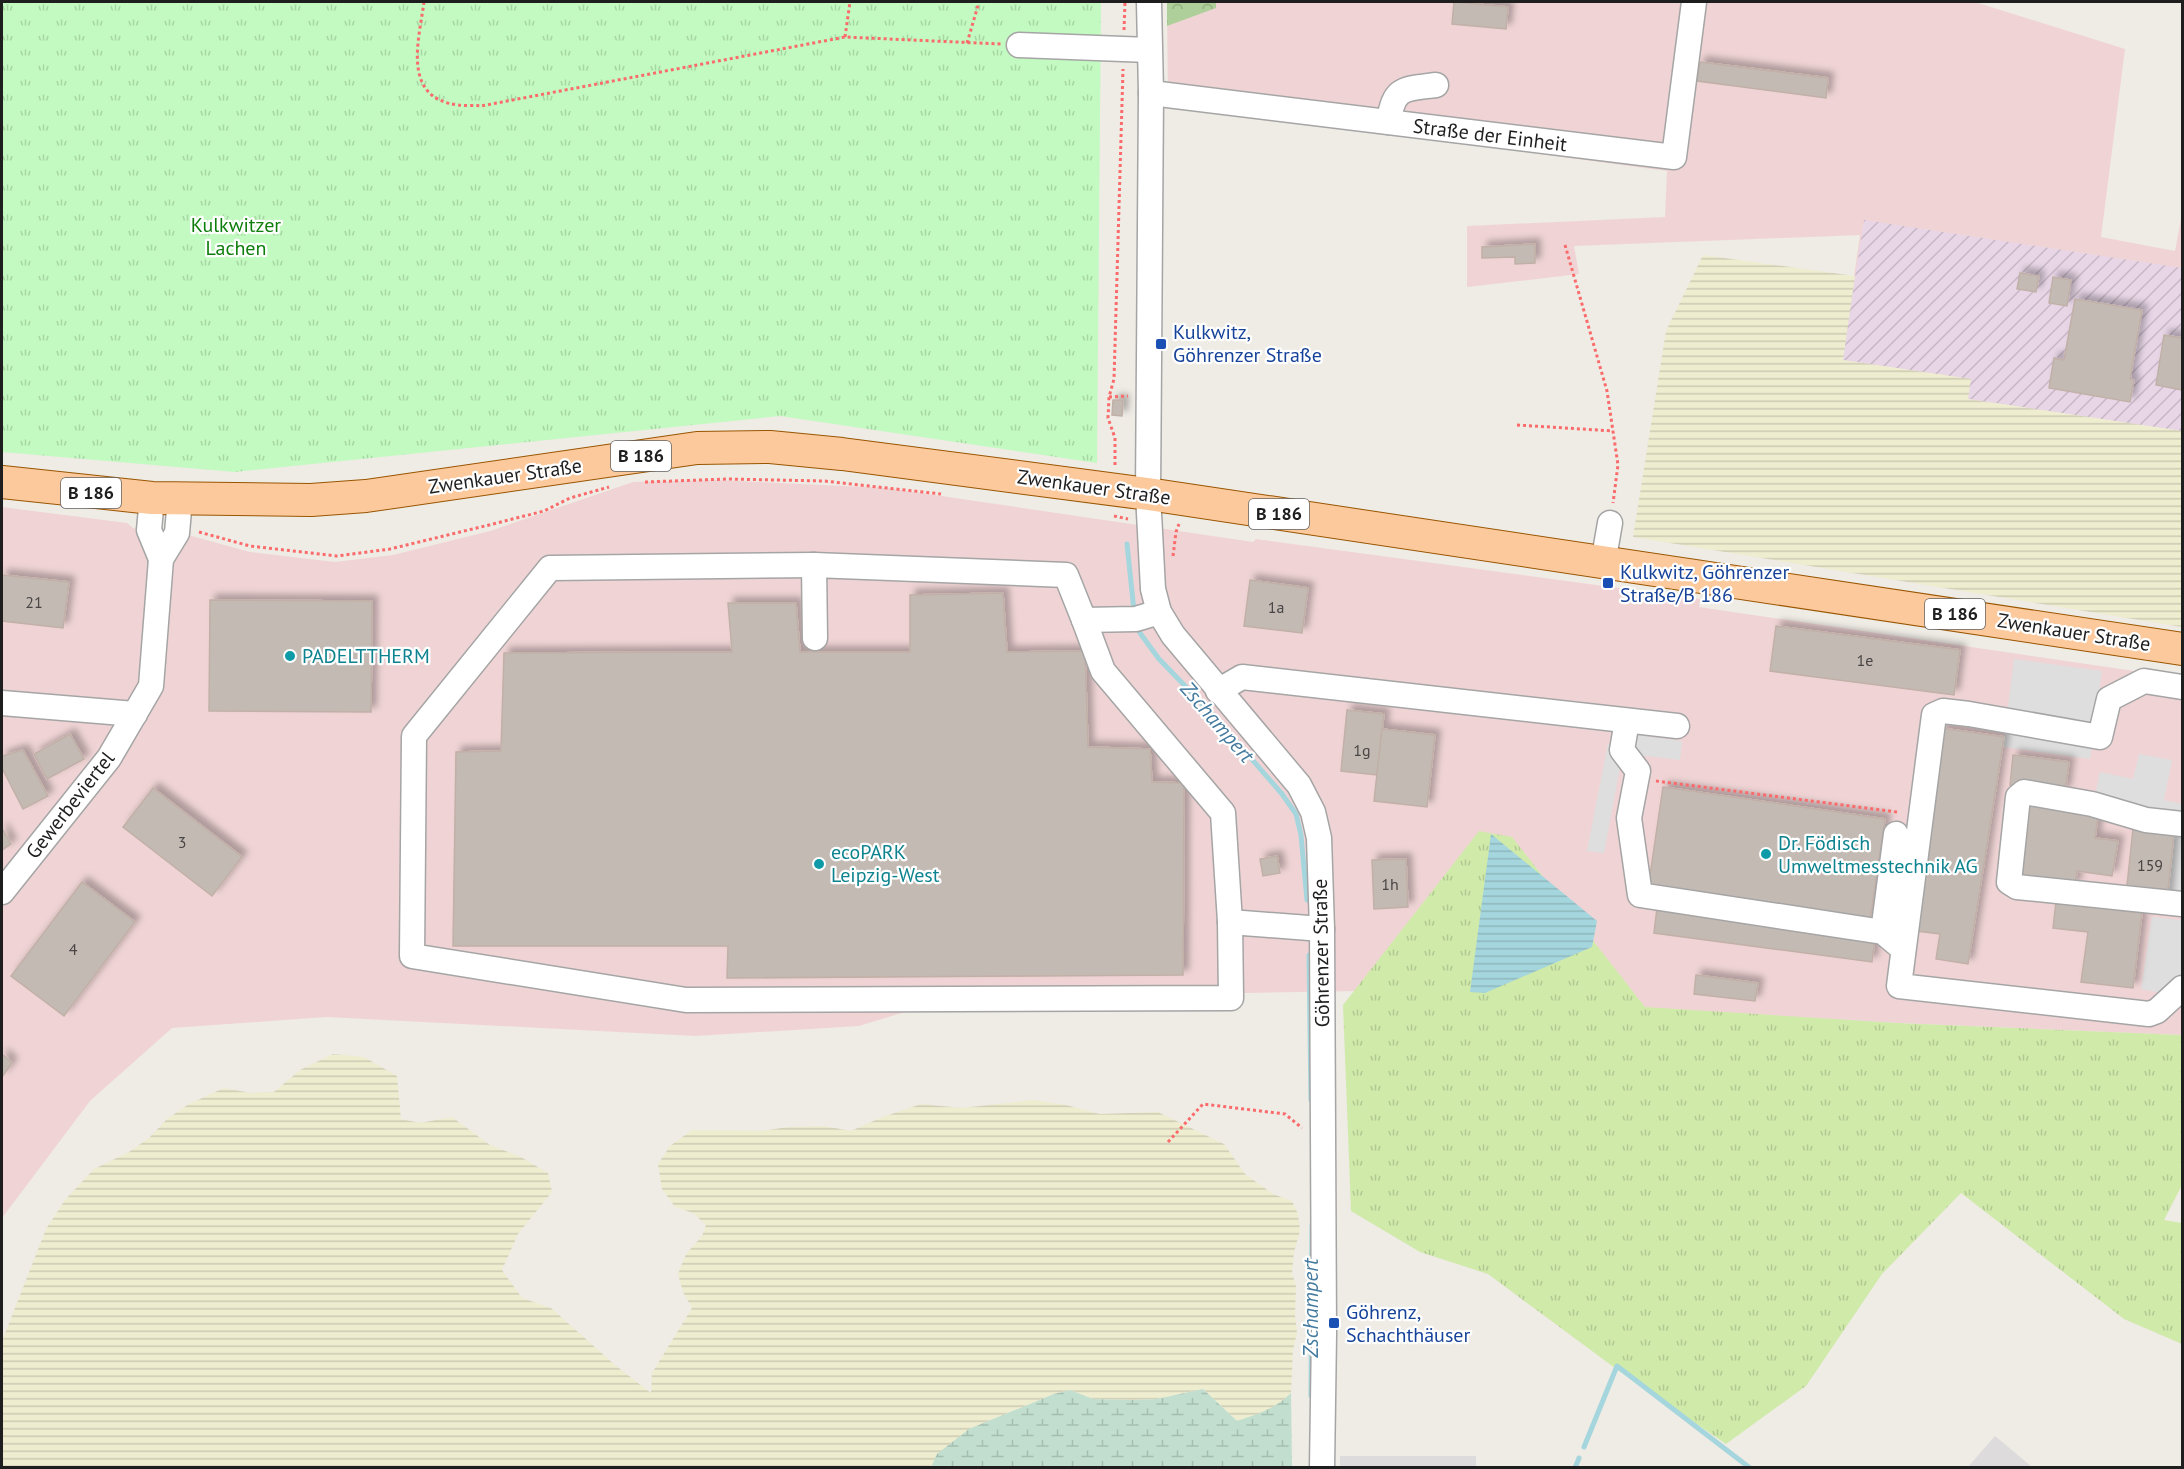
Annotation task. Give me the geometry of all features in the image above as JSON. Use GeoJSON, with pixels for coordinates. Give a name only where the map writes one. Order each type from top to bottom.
{"type":"FeatureCollection","features":[{"type":"Feature","properties":{"kind":"main road","name":"Zwenkauer Straße"},"geometry":{"type":"LineString","coordinates":[[2,482],[169,508],[366,496],[697,448],[770,447],[842,454],[1149,509],[1603,563],[2006,621],[2182,649]]}},
{"type":"Feature","properties":{"kind":"street"},"geometry":{"type":"LineString","coordinates":[[1149,2],[1151,93],[1149,509]]}},
{"type":"Feature","properties":{"kind":"street","name":"Straße der Einheit"},"geometry":{"type":"LineString","coordinates":[[1151,93],[1674,157],[1694,2]]}},
{"type":"Feature","properties":{"kind":"street"},"geometry":{"type":"LineString","coordinates":[[1019,45],[1149,50]]}},
{"type":"Feature","properties":{"kind":"street"},"geometry":{"type":"LineString","coordinates":[[1389,122],[1392,100],[1396,96],[1413,88],[1436,85]]}},
{"type":"Feature","properties":{"kind":"street","name":"Gewerbeviertel"},"geometry":{"type":"LineString","coordinates":[[2,892],[109,758],[151,686],[161,559],[149,530],[169,508],[177,533],[161,559]]}},
{"type":"Feature","properties":{"kind":"street","name":"Göhrenzer Straße"},"geometry":{"type":"LineString","coordinates":[[1149,509],[1153,588],[1160,612],[1173,635],[1299,785],[1313,812],[1319,838],[1322,929],[1324,1334],[1322,1467]]}},
{"type":"Feature","properties":{"kind":"street"},"geometry":{"type":"LineString","coordinates":[[1603,563],[1610,523]]}},
{"type":"Feature","properties":{"kind":"street"},"geometry":{"type":"LineString","coordinates":[[814,566],[815,638]]}},
{"type":"Feature","properties":{"kind":"street"},"geometry":{"type":"LineString","coordinates":[[814,566],[1066,575],[1084,621],[1103,671],[1222,813],[1230,922],[1231,998],[686,1000],[412,956],[414,736],[550,568],[814,566]]}},
{"type":"Feature","properties":{"kind":"street"},"geometry":{"type":"LineString","coordinates":[[1084,621],[1136,619],[1160,612]]}},
{"type":"Feature","properties":{"kind":"street"},"geometry":{"type":"LineString","coordinates":[[1218,691],[1242,677],[1677,726]]}},
{"type":"Feature","properties":{"kind":"street"},"geometry":{"type":"LineString","coordinates":[[2182,687],[2144,681],[2109,699],[2100,737],[1969,714],[1943,711],[1934,716],[1899,986],[2149,1014],[2157,1011],[2182,988]]}},
{"type":"Feature","properties":{"kind":"street"},"geometry":{"type":"LineString","coordinates":[[2,703],[135,714]]}},
{"type":"Feature","properties":{"kind":"street"},"geometry":{"type":"LineString","coordinates":[[1627,721],[1622,750],[1638,771],[1629,818],[1640,895],[1883,932],[1903,949]]}},
{"type":"Feature","properties":{"kind":"street"},"geometry":{"type":"LineString","coordinates":[[2182,824],[2146,820],[2092,804],[2024,792],[2018,797],[2009,882],[2017,887],[2182,904]]}},
{"type":"Feature","properties":{"kind":"street"},"geometry":{"type":"LineString","coordinates":[[1883,932],[1896,834]]}},
{"type":"Feature","properties":{"kind":"street"},"geometry":{"type":"LineString","coordinates":[[1230,922],[1322,929]]}},
{"type":"Feature","properties":{"kind":"path"},"geometry":{"type":"LineString","coordinates":[[424,2],[417,54],[418,73],[425,89],[439,100],[457,105],[481,105],[845,37],[1019,45]]}},
{"type":"Feature","properties":{"kind":"path"},"geometry":{"type":"LineString","coordinates":[[845,37],[850,2]]}},
{"type":"Feature","properties":{"kind":"path"},"geometry":{"type":"LineString","coordinates":[[967,43],[979,2]]}},
{"type":"Feature","properties":{"kind":"path"},"geometry":{"type":"LineString","coordinates":[[1114,465],[1115,438],[1108,418],[1109,396],[1114,379],[1125,2]]}},
{"type":"Feature","properties":{"kind":"path"},"geometry":{"type":"LineString","coordinates":[[1565,245],[1607,391],[1618,465],[1610,523]]}},
{"type":"Feature","properties":{"kind":"path"},"geometry":{"type":"LineString","coordinates":[[1109,396],[1130,396],[1133,390]]}},
{"type":"Feature","properties":{"kind":"path"},"geometry":{"type":"LineString","coordinates":[[1517,425],[1613,431]]}},
{"type":"Feature","properties":{"kind":"path"},"geometry":{"type":"LineString","coordinates":[[645,482],[728,479],[824,481],[946,494]]}},
{"type":"Feature","properties":{"kind":"path"},"geometry":{"type":"LineString","coordinates":[[169,508],[250,546],[337,556],[390,549],[489,525],[544,511],[570,498],[614,486]]}},
{"type":"Feature","properties":{"kind":"path"},"geometry":{"type":"LineString","coordinates":[[1106,514],[1149,509],[1162,526],[1176,532]]}},
{"type":"Feature","properties":{"kind":"path"},"geometry":{"type":"LineString","coordinates":[[1637,778],[1921,815]]}},
{"type":"Feature","properties":{"kind":"path"},"geometry":{"type":"LineString","coordinates":[[1168,1142],[1203,1104],[1285,1114],[1305,1131],[1322,1137]]}},
{"type":"Feature","properties":{"kind":"shaded area"},"geometry":{"type":"Polygon","coordinates":[[[1167,2],[1975,2],[2125,49],[2101,237],[2175,251],[2182,214],[2182,431],[1968,399],[1970,379],[1842,360],[1860,235],[1574,246],[1579,274],[1467,287],[1467,226],[1665,217],[1667,171],[1168,104],[1167,2]]]}},
{"type":"Feature","properties":{"kind":"shaded area"},"geometry":{"type":"Polygon","coordinates":[[[1864,220],[2182,268],[2182,431],[1968,399],[1970,379],[1842,360],[1864,220]]]}},
{"type":"Feature","properties":{"kind":"shaded area"},"geometry":{"type":"Polygon","coordinates":[[[716,480],[887,488],[1253,542],[1256,539],[1700,599],[1699,607],[2182,678],[2182,1035],[1897,1023],[1356,991],[1036,997],[921,1007],[859,1026],[695,1036],[326,1017],[172,1028],[90,1101],[2,1218],[2,507],[127,523],[133,528],[188,535],[250,552],[335,562],[393,555],[490,531],[633,482],[716,480]]]}},
{"type":"Feature","properties":{"kind":"shaded area"},"geometry":{"type":"Polygon","coordinates":[[[2014,659],[2102,671],[2090,759],[2003,747],[2014,659]]]}},
{"type":"Feature","properties":{"kind":"shaded area"},"geometry":{"type":"Polygon","coordinates":[[[1636,735],[1682,741],[1680,760],[1638,755],[1634,750],[1636,735]]]}},
{"type":"Feature","properties":{"kind":"shaded area"},"geometry":{"type":"Polygon","coordinates":[[[1608,743],[1620,767],[1604,853],[1587,851],[1608,743]]]}},
{"type":"Feature","properties":{"kind":"shaded area"},"geometry":{"type":"Polygon","coordinates":[[[2139,754],[2172,760],[2164,800],[2182,804],[2182,818],[2094,800],[2100,772],[2133,779],[2139,754]]]}},
{"type":"Feature","properties":{"kind":"shaded area"},"geometry":{"type":"Polygon","coordinates":[[[2173,836],[2182,838],[2182,897],[2167,895],[2173,836]]]}},
{"type":"Feature","properties":{"kind":"shaded area"},"geometry":{"type":"Polygon","coordinates":[[[2152,917],[2182,920],[2182,974],[2161,993],[2141,989],[2152,917]]]}},
{"type":"Feature","properties":{"kind":"shaded area"},"geometry":{"type":"Polygon","coordinates":[[[1995,1436],[2032,1467],[1968,1467],[1995,1436]]]}},
{"type":"Feature","properties":{"kind":"shaded area"},"geometry":{"type":"Polygon","coordinates":[[[1340,1456],[1476,1456],[1476,1467],[1340,1467],[1340,1456]]]}},
{"type":"Feature","properties":{"kind":"green space","name":"Kulkwitzer Lachen"},"geometry":{"type":"Polygon","coordinates":[[[2,2],[1101,2],[1097,463],[780,416],[235,472],[2,452],[2,2]]]}},
{"type":"Feature","properties":{"kind":"green space"},"geometry":{"type":"Polygon","coordinates":[[[1167,2],[1216,2],[1216,8],[1167,26],[1167,2]]]}},
{"type":"Feature","properties":{"kind":"green space"},"geometry":{"type":"Polygon","coordinates":[[[1703,255],[1855,276],[1843,360],[1971,379],[1968,399],[2182,431],[2182,627],[1633,537],[1666,331],[1703,255]]]}},
{"type":"Feature","properties":{"kind":"green space"},"geometry":{"type":"Polygon","coordinates":[[[1479,831],[1512,837],[1645,1007],[1897,1023],[2182,1035],[2182,1185],[2164,1220],[2182,1223],[2182,1344],[2124,1319],[1961,1193],[1882,1274],[1806,1386],[1726,1444],[1619,1371],[1488,1274],[1420,1252],[1351,1211],[1343,1005],[1479,831]]]}},
{"type":"Feature","properties":{"kind":"green space"},"geometry":{"type":"Polygon","coordinates":[[[333,1054],[364,1057],[397,1076],[401,1119],[420,1123],[452,1117],[490,1145],[521,1157],[548,1173],[552,1192],[518,1234],[502,1270],[522,1298],[551,1308],[615,1365],[651,1393],[652,1373],[692,1308],[683,1292],[678,1274],[686,1254],[702,1236],[706,1225],[693,1213],[675,1207],[662,1189],[658,1164],[670,1146],[692,1130],[762,1131],[788,1127],[824,1126],[851,1131],[921,1104],[962,1108],[1034,1100],[1100,1114],[1158,1112],[1224,1144],[1245,1174],[1273,1194],[1292,1201],[1298,1214],[1300,1231],[1294,1252],[1292,1273],[1296,1286],[1297,1333],[1293,1350],[1291,1393],[1279,1405],[1237,1421],[1203,1389],[1157,1399],[1132,1400],[1093,1399],[1070,1390],[1054,1394],[969,1429],[931,1467],[2,1467],[2,1341],[46,1229],[65,1200],[94,1169],[129,1152],[150,1137],[167,1119],[189,1104],[224,1088],[251,1093],[274,1092],[300,1070],[333,1054]]]}},
{"type":"Feature","properties":{"kind":"green space"},"geometry":{"type":"Polygon","coordinates":[[[1203,1389],[1237,1421],[1272,1407],[1291,1393],[1292,1467],[931,1467],[937,1454],[969,1429],[1054,1394],[1070,1390],[1093,1399],[1132,1400],[1157,1399],[1203,1389]]]}},
{"type":"Feature","properties":{"kind":"water"},"geometry":{"type":"Polygon","coordinates":[[[1491,834],[1597,921],[1592,947],[1485,993],[1470,992],[1491,834]]]}},
{"type":"Feature","properties":{"kind":"building"},"geometry":{"type":"Polygon","coordinates":[[[1454,2],[1508,7],[1506,29],[1452,24],[1454,2]]]}},
{"type":"Feature","properties":{"kind":"building"},"geometry":{"type":"Polygon","coordinates":[[[1700,62],[1828,78],[1826,98],[1697,81],[1700,62]]]}},
{"type":"Feature","properties":{"kind":"building"},"geometry":{"type":"Polygon","coordinates":[[[1535,244],[1535,263],[1515,264],[1515,257],[1482,258],[1482,247],[1535,244]]]}},
{"type":"Feature","properties":{"kind":"building"},"geometry":{"type":"Polygon","coordinates":[[[2020,273],[2039,276],[2036,292],[2017,289],[2020,273]]]}},
{"type":"Feature","properties":{"kind":"building"},"geometry":{"type":"Polygon","coordinates":[[[2053,277],[2071,280],[2067,306],[2049,303],[2053,277]]]}},
{"type":"Feature","properties":{"kind":"building"},"geometry":{"type":"Polygon","coordinates":[[[2075,299],[2142,310],[2130,379],[2134,380],[2130,402],[2049,388],[2054,358],[2064,360],[2075,299]]]}},
{"type":"Feature","properties":{"kind":"building"},"geometry":{"type":"Polygon","coordinates":[[[2164,335],[2182,338],[2182,390],[2156,385],[2164,335]]]}},
{"type":"Feature","properties":{"kind":"building"},"geometry":{"type":"Polygon","coordinates":[[[1113,400],[1123,400],[1122,416],[1112,415],[1113,400]]]}},
{"type":"Feature","properties":{"kind":"building"},"geometry":{"type":"Polygon","coordinates":[[[2,575],[69,582],[63,628],[2,621],[2,575]]]}},
{"type":"Feature","properties":{"kind":"building"},"geometry":{"type":"Polygon","coordinates":[[[1250,580],[1308,588],[1302,633],[1244,626],[1250,580]]]}},
{"type":"Feature","properties":{"kind":"building","name":"ecoPARK Leipzig-West"},"geometry":{"type":"Polygon","coordinates":[[[1003,593],[1007,652],[1085,651],[1088,747],[1150,749],[1152,782],[1184,783],[1183,975],[727,978],[728,946],[453,946],[456,752],[501,751],[504,653],[732,652],[728,603],[796,603],[800,652],[910,652],[910,595],[1003,593]]]}},
{"type":"Feature","properties":{"kind":"building","name":"PADELTTHERM"},"geometry":{"type":"Polygon","coordinates":[[[210,600],[372,601],[371,712],[209,711],[210,600]]]}},
{"type":"Feature","properties":{"kind":"building"},"geometry":{"type":"Polygon","coordinates":[[[1776,626],[1960,650],[1954,695],[1770,671],[1776,626]]]}},
{"type":"Feature","properties":{"kind":"building"},"geometry":{"type":"Polygon","coordinates":[[[1347,710],[1384,714],[1377,775],[1341,771],[1347,710]]]}},
{"type":"Feature","properties":{"kind":"building"},"geometry":{"type":"Polygon","coordinates":[[[1941,728],[2004,737],[1968,964],[1936,959],[1940,934],[1909,930],[1941,728]]]}},
{"type":"Feature","properties":{"kind":"building"},"geometry":{"type":"Polygon","coordinates":[[[1382,729],[1435,735],[1427,807],[1374,801],[1382,729]]]}},
{"type":"Feature","properties":{"kind":"building"},"geometry":{"type":"Polygon","coordinates":[[[70,734],[84,759],[47,779],[34,754],[70,734]]]}},
{"type":"Feature","properties":{"kind":"building"},"geometry":{"type":"Polygon","coordinates":[[[23,750],[48,796],[23,809],[2,768],[2,756],[23,750]]]}},
{"type":"Feature","properties":{"kind":"building"},"geometry":{"type":"Polygon","coordinates":[[[2013,755],[2069,762],[2065,792],[2010,785],[2013,755]]]}},
{"type":"Feature","properties":{"kind":"building","name":"Dr. Födisch Umweltmesstechnik AG"},"geometry":{"type":"Polygon","coordinates":[[[1663,787],[1885,819],[1870,921],[1648,889],[1663,787]]]}},
{"type":"Feature","properties":{"kind":"building"},"geometry":{"type":"Polygon","coordinates":[[[153,788],[242,857],[212,896],[123,827],[153,788]]]}},
{"type":"Feature","properties":{"kind":"building"},"geometry":{"type":"Polygon","coordinates":[[[2027,798],[2098,816],[2095,838],[2118,841],[2112,876],[2077,871],[2075,886],[2014,877],[2027,798]]]}},
{"type":"Feature","properties":{"kind":"building"},"geometry":{"type":"Polygon","coordinates":[[[2,828],[11,844],[2,850],[2,828]]]}},
{"type":"Feature","properties":{"kind":"building"},"geometry":{"type":"Polygon","coordinates":[[[2133,829],[2174,833],[2167,899],[2126,895],[2133,829]]]}},
{"type":"Feature","properties":{"kind":"building"},"geometry":{"type":"Polygon","coordinates":[[[1277,856],[1280,873],[1263,876],[1260,859],[1277,856]]]}},
{"type":"Feature","properties":{"kind":"building"},"geometry":{"type":"Polygon","coordinates":[[[1406,859],[1408,907],[1374,909],[1372,860],[1406,859]]]}},
{"type":"Feature","properties":{"kind":"building"},"geometry":{"type":"Polygon","coordinates":[[[82,882],[135,922],[64,1016],[11,976],[82,882]]]}},
{"type":"Feature","properties":{"kind":"building"},"geometry":{"type":"Polygon","coordinates":[[[2056,902],[2142,913],[2133,988],[2081,982],[2088,932],[2053,928],[2056,902]]]}},
{"type":"Feature","properties":{"kind":"building"},"geometry":{"type":"Polygon","coordinates":[[[1657,908],[1875,937],[1872,962],[1654,933],[1657,908]]]}},
{"type":"Feature","properties":{"kind":"building"},"geometry":{"type":"Polygon","coordinates":[[[1696,975],[1758,983],[1755,1001],[1694,994],[1696,975]]]}},
{"type":"Feature","properties":{"kind":"building"},"geometry":{"type":"Polygon","coordinates":[[[2,1054],[12,1063],[2,1077],[2,1054]]]}},
{"type":"Feature","properties":{"kind":"waterway","name":"Zschampert"},"geometry":{"type":"LineString","coordinates":[[1127,544],[1134,611]]}},
{"type":"Feature","properties":{"kind":"waterway","name":"Zschampert"},"geometry":{"type":"LineString","coordinates":[[1138,626],[1140,633],[1159,659],[1217,719],[1282,794],[1296,814],[1301,835],[1307,900]]}},
{"type":"Feature","properties":{"kind":"waterway","name":"Zschampert"},"geometry":{"type":"LineString","coordinates":[[1309,955],[1311,1100]]}},
{"type":"Feature","properties":{"kind":"waterway","name":"Zschampert"},"geometry":{"type":"LineString","coordinates":[[1311,1396],[1312,1225]]}},
{"type":"Feature","properties":{"kind":"waterway"},"geometry":{"type":"LineString","coordinates":[[1584,1447],[1617,1366],[1750,1468]]}},
{"type":"Feature","properties":{"kind":"waterway"},"geometry":{"type":"LineString","coordinates":[[1575,1468],[1579,1458]]}},
{"type":"Feature","properties":{"kind":"place","name":"Kulkwitz, Göhrenzer Straße"},"geometry":{"type":"Point","coordinates":[1161,344]}},
{"type":"Feature","properties":{"kind":"place","name":"Kulkwitz, Göhrenzer Straße/B 186"},"geometry":{"type":"Point","coordinates":[1608,583]}},
{"type":"Feature","properties":{"kind":"place","name":"PADELTTHERM"},"geometry":{"type":"Point","coordinates":[290,656]}},
{"type":"Feature","properties":{"kind":"place","name":"Dr. Födisch Umweltmesstechnik AG"},"geometry":{"type":"Point","coordinates":[1766,854]}},
{"type":"Feature","properties":{"kind":"place","name":"ecoPARK Leipzig-West"},"geometry":{"type":"Point","coordinates":[819,864]}},
{"type":"Feature","properties":{"kind":"place","name":"Göhrenz, Schachthäuser"},"geometry":{"type":"Point","coordinates":[1334,1323]}}]}
